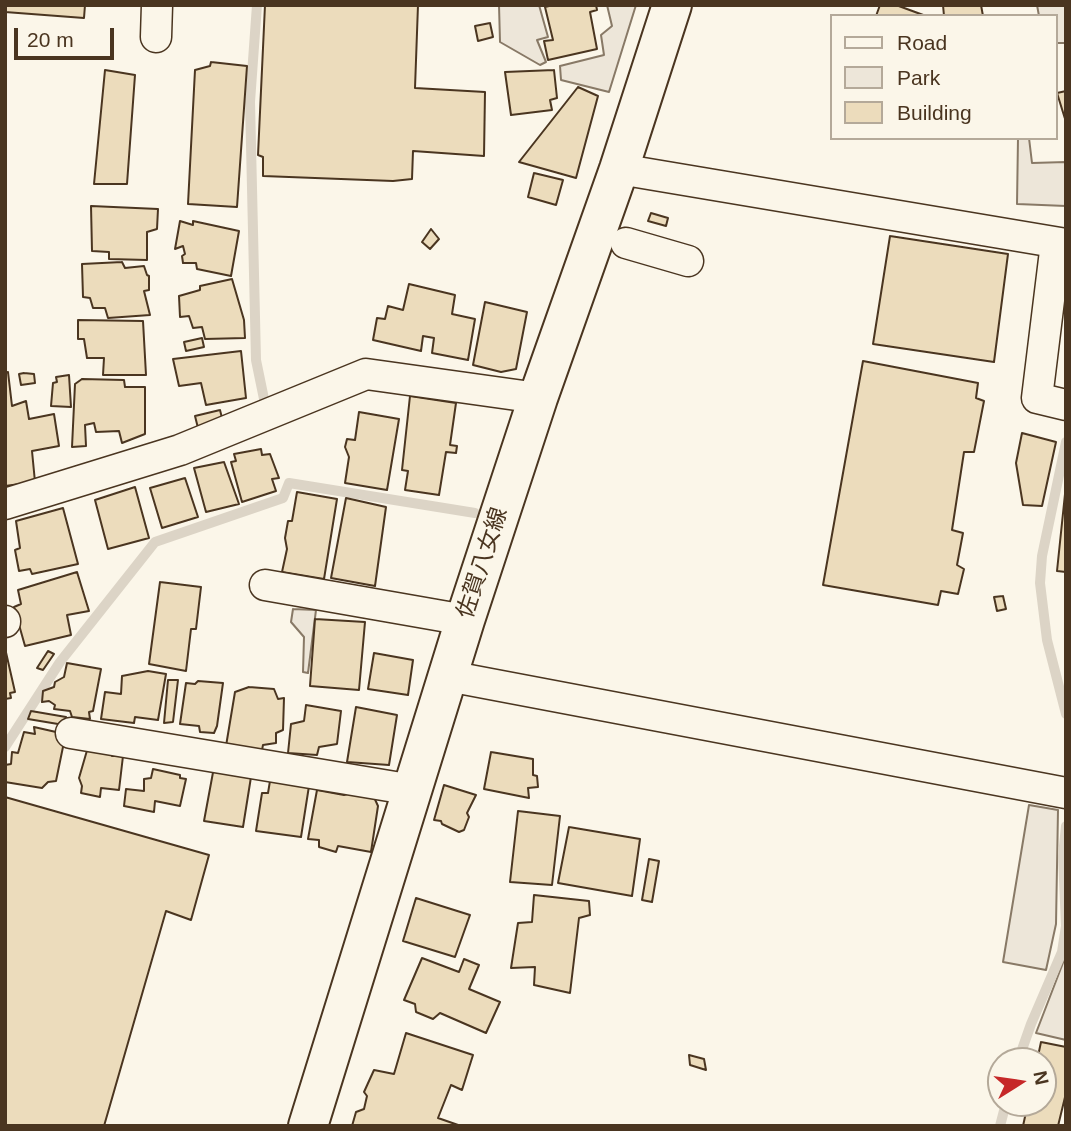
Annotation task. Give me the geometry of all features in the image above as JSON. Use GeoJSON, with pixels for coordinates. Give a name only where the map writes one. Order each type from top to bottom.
{"type":"FeatureCollection","features":[{"type":"Feature","properties":{"kind":"main road","name":"佐賀八女線"},"geometry":{"type":"LineString","coordinates":[[308,1126],[465,620],[672,5]]}},
{"type":"Feature","properties":{"kind":"street"},"geometry":{"type":"LineString","coordinates":[[156,37],[157,5]]}},
{"type":"Feature","properties":{"kind":"street"},"geometry":{"type":"LineString","coordinates":[[619,169],[1061,244],[1037,398],[1066,405]]}},
{"type":"Feature","properties":{"kind":"street"},"geometry":{"type":"LineString","coordinates":[[626,243],[688,261]]}},
{"type":"Feature","properties":{"kind":"street"},"geometry":{"type":"LineString","coordinates":[[5,504],[180,450],[366,374],[538,398]]}},
{"type":"Feature","properties":{"kind":"street"},"geometry":{"type":"LineString","coordinates":[[265,585],[465,620]]}},
{"type":"Feature","properties":{"kind":"street"},"geometry":{"type":"LineString","coordinates":[[448,676],[1066,793]]}},
{"type":"Feature","properties":{"kind":"street"},"geometry":{"type":"LineString","coordinates":[[71,733],[413,790]]}},
{"type":"Feature","properties":{"kind":"green space"},"geometry":{"type":"Polygon","coordinates":[[[499,5],[539,5],[548,37],[537,40],[546,62],[540,65],[500,42],[499,5]]]}},
{"type":"Feature","properties":{"kind":"green space"},"geometry":{"type":"Polygon","coordinates":[[[607,5],[636,5],[609,92],[561,80],[560,66],[604,55],[601,35],[612,26],[607,5]]]}},
{"type":"Feature","properties":{"kind":"green space"},"geometry":{"type":"Polygon","coordinates":[[[1037,5],[1066,5],[1066,43],[1057,43],[1057,14],[1039,14],[1037,5]]]}},
{"type":"Feature","properties":{"kind":"green space"},"geometry":{"type":"Polygon","coordinates":[[[1018,140],[1029,140],[1032,163],[1066,162],[1066,206],[1017,204],[1018,140]]]}},
{"type":"Feature","properties":{"kind":"green space"},"geometry":{"type":"Polygon","coordinates":[[[293,609],[316,610],[308,673],[303,672],[304,637],[291,622],[293,609]]]}},
{"type":"Feature","properties":{"kind":"green space"},"geometry":{"type":"Polygon","coordinates":[[[1029,805],[1058,810],[1056,924],[1046,970],[1003,962],[1029,805]]]}},
{"type":"Feature","properties":{"kind":"green space"},"geometry":{"type":"Polygon","coordinates":[[[1066,955],[1066,1040],[1036,1033],[1066,955]]]}},
{"type":"Feature","properties":{"kind":"building"},"geometry":{"type":"Polygon","coordinates":[[[5,5],[85,5],[84,18],[5,12],[5,5]]]}},
{"type":"Feature","properties":{"kind":"building"},"geometry":{"type":"Polygon","coordinates":[[[265,5],[418,5],[415,88],[485,92],[484,156],[413,151],[412,179],[393,181],[263,176],[263,157],[258,155],[265,5]]]}},
{"type":"Feature","properties":{"kind":"building"},"geometry":{"type":"Polygon","coordinates":[[[596,5],[597,10],[590,12],[597,49],[548,60],[544,41],[553,40],[545,7],[596,5]]]}},
{"type":"Feature","properties":{"kind":"building"},"geometry":{"type":"Polygon","coordinates":[[[880,5],[896,5],[921,14],[877,14],[880,5]]]}},
{"type":"Feature","properties":{"kind":"building"},"geometry":{"type":"Polygon","coordinates":[[[943,5],[981,5],[983,14],[944,14],[943,5]]]}},
{"type":"Feature","properties":{"kind":"building"},"geometry":{"type":"Polygon","coordinates":[[[490,23],[493,37],[478,41],[475,26],[490,23]]]}},
{"type":"Feature","properties":{"kind":"building"},"geometry":{"type":"Polygon","coordinates":[[[211,62],[247,66],[237,207],[188,204],[195,70],[210,66],[211,62]]]}},
{"type":"Feature","properties":{"kind":"building"},"geometry":{"type":"Polygon","coordinates":[[[105,70],[135,75],[127,184],[94,184],[105,70]]]}},
{"type":"Feature","properties":{"kind":"building"},"geometry":{"type":"Polygon","coordinates":[[[554,70],[557,98],[550,100],[552,110],[511,115],[505,72],[554,70]]]}},
{"type":"Feature","properties":{"kind":"building"},"geometry":{"type":"Polygon","coordinates":[[[578,87],[598,96],[576,178],[519,162],[578,87]]]}},
{"type":"Feature","properties":{"kind":"building"},"geometry":{"type":"Polygon","coordinates":[[[1066,91],[1066,122],[1057,93],[1066,91]]]}},
{"type":"Feature","properties":{"kind":"building"},"geometry":{"type":"Polygon","coordinates":[[[534,173],[563,180],[556,205],[528,197],[534,173]]]}},
{"type":"Feature","properties":{"kind":"building"},"geometry":{"type":"Polygon","coordinates":[[[91,206],[158,209],[157,229],[147,232],[147,260],[109,259],[109,252],[92,251],[91,206]]]}},
{"type":"Feature","properties":{"kind":"building"},"geometry":{"type":"Polygon","coordinates":[[[651,213],[668,218],[666,226],[648,221],[651,213]]]}},
{"type":"Feature","properties":{"kind":"building"},"geometry":{"type":"Polygon","coordinates":[[[180,221],[193,225],[193,221],[239,231],[231,276],[197,269],[196,263],[183,263],[183,246],[175,249],[180,221]]]}},
{"type":"Feature","properties":{"kind":"building"},"geometry":{"type":"Polygon","coordinates":[[[431,229],[439,239],[430,249],[422,242],[431,229]]]}},
{"type":"Feature","properties":{"kind":"building"},"geometry":{"type":"Polygon","coordinates":[[[890,236],[1008,254],[994,362],[873,344],[890,236]]]}},
{"type":"Feature","properties":{"kind":"building"},"geometry":{"type":"Polygon","coordinates":[[[122,262],[125,268],[144,266],[149,276],[149,290],[144,291],[150,315],[108,318],[105,308],[93,308],[90,298],[83,297],[82,264],[122,262]]]}},
{"type":"Feature","properties":{"kind":"building"},"geometry":{"type":"Polygon","coordinates":[[[232,279],[244,320],[245,338],[205,339],[202,327],[193,328],[189,316],[180,317],[179,296],[200,290],[200,286],[232,279]]]}},
{"type":"Feature","properties":{"kind":"building"},"geometry":{"type":"Polygon","coordinates":[[[409,284],[455,295],[452,314],[475,319],[468,360],[432,353],[434,338],[423,336],[421,351],[373,340],[377,318],[385,319],[388,306],[403,310],[409,284]]]}},
{"type":"Feature","properties":{"kind":"building"},"geometry":{"type":"Polygon","coordinates":[[[485,302],[527,312],[516,369],[501,372],[473,365],[485,302]]]}},
{"type":"Feature","properties":{"kind":"building"},"geometry":{"type":"Polygon","coordinates":[[[78,320],[143,321],[146,375],[103,375],[104,358],[87,358],[84,339],[78,339],[78,320]]]}},
{"type":"Feature","properties":{"kind":"building"},"geometry":{"type":"Polygon","coordinates":[[[202,338],[204,347],[186,351],[184,342],[202,338]]]}},
{"type":"Feature","properties":{"kind":"building"},"geometry":{"type":"Polygon","coordinates":[[[241,351],[246,398],[206,405],[201,383],[179,386],[173,359],[241,351]]]}},
{"type":"Feature","properties":{"kind":"building"},"geometry":{"type":"Polygon","coordinates":[[[863,361],[978,383],[976,398],[984,401],[974,452],[964,452],[952,530],[963,533],[957,565],[964,569],[958,594],[941,591],[938,605],[823,585],[863,361]]]}},
{"type":"Feature","properties":{"kind":"building"},"geometry":{"type":"Polygon","coordinates":[[[8,372],[12,406],[26,401],[29,419],[54,414],[59,446],[32,451],[35,482],[5,486],[5,373],[8,372]]]}},
{"type":"Feature","properties":{"kind":"building"},"geometry":{"type":"Polygon","coordinates":[[[19,374],[34,374],[35,383],[21,385],[19,374]]]}},
{"type":"Feature","properties":{"kind":"building"},"geometry":{"type":"Polygon","coordinates":[[[69,375],[71,407],[51,406],[56,377],[69,375]]]}},
{"type":"Feature","properties":{"kind":"building"},"geometry":{"type":"Polygon","coordinates":[[[82,379],[124,380],[125,387],[145,387],[145,434],[122,443],[119,431],[96,432],[94,423],[85,425],[86,446],[72,447],[75,384],[82,379]]]}},
{"type":"Feature","properties":{"kind":"building"},"geometry":{"type":"Polygon","coordinates":[[[410,396],[456,403],[450,445],[457,446],[456,453],[446,452],[439,495],[405,490],[408,471],[402,470],[410,396]]]}},
{"type":"Feature","properties":{"kind":"building"},"geometry":{"type":"Polygon","coordinates":[[[220,410],[223,422],[198,428],[195,416],[220,410]]]}},
{"type":"Feature","properties":{"kind":"building"},"geometry":{"type":"Polygon","coordinates":[[[359,412],[399,419],[387,490],[345,483],[349,457],[345,447],[347,439],[355,440],[359,412]]]}},
{"type":"Feature","properties":{"kind":"building"},"geometry":{"type":"Polygon","coordinates":[[[1022,433],[1056,442],[1042,506],[1023,505],[1016,463],[1022,433]]]}},
{"type":"Feature","properties":{"kind":"building"},"geometry":{"type":"Polygon","coordinates":[[[261,449],[262,455],[270,454],[279,478],[272,479],[276,491],[242,502],[231,462],[236,461],[234,454],[261,449]]]}},
{"type":"Feature","properties":{"kind":"building"},"geometry":{"type":"Polygon","coordinates":[[[224,462],[239,504],[206,512],[194,468],[224,462]]]}},
{"type":"Feature","properties":{"kind":"building"},"geometry":{"type":"Polygon","coordinates":[[[185,478],[198,517],[162,528],[150,488],[185,478]]]}},
{"type":"Feature","properties":{"kind":"building"},"geometry":{"type":"Polygon","coordinates":[[[135,487],[149,538],[108,549],[95,500],[135,487]]]}},
{"type":"Feature","properties":{"kind":"building"},"geometry":{"type":"Polygon","coordinates":[[[297,492],[337,499],[324,579],[282,572],[287,549],[285,538],[288,521],[292,521],[297,492]]]}},
{"type":"Feature","properties":{"kind":"building"},"geometry":{"type":"Polygon","coordinates":[[[1066,494],[1066,572],[1057,571],[1066,494]]]}},
{"type":"Feature","properties":{"kind":"building"},"geometry":{"type":"Polygon","coordinates":[[[346,498],[386,507],[375,586],[331,578],[346,498]]]}},
{"type":"Feature","properties":{"kind":"building"},"geometry":{"type":"Polygon","coordinates":[[[63,508],[78,564],[32,574],[30,569],[19,571],[15,550],[20,548],[16,521],[63,508]]]}},
{"type":"Feature","properties":{"kind":"building"},"geometry":{"type":"Polygon","coordinates":[[[77,572],[89,611],[67,615],[71,635],[25,646],[14,607],[21,604],[18,590],[77,572]]]}},
{"type":"Feature","properties":{"kind":"building"},"geometry":{"type":"Polygon","coordinates":[[[160,582],[201,587],[196,629],[191,629],[186,671],[149,664],[160,582]]]}},
{"type":"Feature","properties":{"kind":"building"},"geometry":{"type":"Polygon","coordinates":[[[1003,596],[1006,609],[997,611],[994,597],[1003,596]]]}},
{"type":"Feature","properties":{"kind":"building"},"geometry":{"type":"Polygon","coordinates":[[[315,619],[365,622],[359,690],[310,686],[315,619]]]}},
{"type":"Feature","properties":{"kind":"building"},"geometry":{"type":"Polygon","coordinates":[[[5,648],[15,692],[10,693],[11,698],[5,699],[5,648]]]}},
{"type":"Feature","properties":{"kind":"building"},"geometry":{"type":"Polygon","coordinates":[[[48,651],[54,654],[43,670],[37,668],[48,651]]]}},
{"type":"Feature","properties":{"kind":"building"},"geometry":{"type":"Polygon","coordinates":[[[374,653],[413,660],[408,695],[368,689],[374,653]]]}},
{"type":"Feature","properties":{"kind":"building"},"geometry":{"type":"Polygon","coordinates":[[[67,663],[101,669],[93,711],[89,712],[90,719],[72,717],[70,711],[54,709],[55,705],[49,701],[42,702],[43,691],[54,687],[55,682],[64,677],[67,663]]]}},
{"type":"Feature","properties":{"kind":"building"},"geometry":{"type":"Polygon","coordinates":[[[148,671],[166,674],[158,720],[135,717],[134,723],[101,719],[105,692],[121,694],[122,676],[148,671]]]}},
{"type":"Feature","properties":{"kind":"building"},"geometry":{"type":"Polygon","coordinates":[[[168,680],[178,680],[173,722],[164,723],[168,680]]]}},
{"type":"Feature","properties":{"kind":"building"},"geometry":{"type":"Polygon","coordinates":[[[198,681],[223,683],[214,733],[200,732],[199,726],[180,724],[186,683],[195,684],[198,681]]]}},
{"type":"Feature","properties":{"kind":"building"},"geometry":{"type":"Polygon","coordinates":[[[249,687],[274,689],[278,699],[284,698],[283,730],[276,733],[276,743],[263,745],[262,750],[226,746],[235,692],[249,687]]]}},
{"type":"Feature","properties":{"kind":"building"},"geometry":{"type":"Polygon","coordinates":[[[306,705],[341,711],[337,744],[319,747],[317,755],[288,753],[291,724],[304,721],[306,705]]]}},
{"type":"Feature","properties":{"kind":"building"},"geometry":{"type":"Polygon","coordinates":[[[356,707],[397,715],[389,765],[347,762],[356,707]]]}},
{"type":"Feature","properties":{"kind":"building"},"geometry":{"type":"Polygon","coordinates":[[[31,711],[66,717],[64,725],[28,719],[31,711]]]}},
{"type":"Feature","properties":{"kind":"building"},"geometry":{"type":"Polygon","coordinates":[[[34,727],[56,732],[58,740],[64,742],[56,781],[48,782],[42,788],[5,782],[5,765],[11,764],[12,752],[18,753],[24,732],[35,734],[34,727]]]}},
{"type":"Feature","properties":{"kind":"building"},"geometry":{"type":"Polygon","coordinates":[[[88,747],[111,751],[112,756],[123,756],[119,790],[101,788],[100,797],[81,793],[79,778],[88,747]]]}},
{"type":"Feature","properties":{"kind":"building"},"geometry":{"type":"Polygon","coordinates":[[[491,752],[533,759],[533,775],[537,776],[538,787],[528,788],[529,798],[484,789],[491,752]]]}},
{"type":"Feature","properties":{"kind":"building"},"geometry":{"type":"Polygon","coordinates":[[[214,767],[251,777],[243,827],[204,821],[214,767]]]}},
{"type":"Feature","properties":{"kind":"building"},"geometry":{"type":"Polygon","coordinates":[[[153,769],[186,779],[180,806],[155,801],[154,812],[124,806],[126,789],[144,791],[144,779],[151,778],[153,769]]]}},
{"type":"Feature","properties":{"kind":"building"},"geometry":{"type":"Polygon","coordinates":[[[270,781],[309,786],[301,837],[256,831],[262,793],[268,793],[270,781]]]}},
{"type":"Feature","properties":{"kind":"building"},"geometry":{"type":"Polygon","coordinates":[[[444,785],[476,795],[467,813],[469,817],[464,830],[459,832],[441,821],[434,820],[444,785]]]}},
{"type":"Feature","properties":{"kind":"building"},"geometry":{"type":"Polygon","coordinates":[[[317,790],[344,795],[354,792],[373,795],[378,806],[371,852],[338,846],[336,852],[319,847],[319,840],[308,839],[317,790]]]}},
{"type":"Feature","properties":{"kind":"building"},"geometry":{"type":"Polygon","coordinates":[[[5,797],[209,855],[191,920],[166,911],[104,1126],[5,1126],[5,797]]]}},
{"type":"Feature","properties":{"kind":"building"},"geometry":{"type":"Polygon","coordinates":[[[518,811],[560,816],[552,885],[510,882],[518,811]]]}},
{"type":"Feature","properties":{"kind":"building"},"geometry":{"type":"Polygon","coordinates":[[[569,827],[640,839],[632,896],[558,883],[569,827]]]}},
{"type":"Feature","properties":{"kind":"building"},"geometry":{"type":"Polygon","coordinates":[[[649,859],[659,861],[652,902],[642,900],[649,859]]]}},
{"type":"Feature","properties":{"kind":"building"},"geometry":{"type":"Polygon","coordinates":[[[534,895],[589,901],[590,915],[579,918],[570,993],[534,985],[535,967],[511,968],[518,923],[532,922],[534,895]]]}},
{"type":"Feature","properties":{"kind":"building"},"geometry":{"type":"Polygon","coordinates":[[[416,898],[470,915],[455,957],[403,941],[416,898]]]}},
{"type":"Feature","properties":{"kind":"building"},"geometry":{"type":"Polygon","coordinates":[[[422,958],[459,972],[464,959],[479,965],[469,989],[500,1002],[486,1033],[440,1013],[433,1019],[416,1012],[415,1004],[404,1000],[422,958]]]}},
{"type":"Feature","properties":{"kind":"building"},"geometry":{"type":"Polygon","coordinates":[[[406,1033],[473,1055],[462,1090],[451,1085],[438,1118],[461,1126],[352,1126],[356,1112],[364,1109],[367,1096],[364,1092],[374,1070],[394,1074],[406,1033]]]}},
{"type":"Feature","properties":{"kind":"building"},"geometry":{"type":"Polygon","coordinates":[[[1041,1042],[1066,1047],[1066,1093],[1058,1126],[1023,1126],[1025,1117],[1057,1117],[1057,1047],[1040,1047],[1041,1042]]]}},
{"type":"Feature","properties":{"kind":"building"},"geometry":{"type":"Polygon","coordinates":[[[689,1055],[704,1059],[706,1070],[690,1065],[689,1055]]]}},
{"type":"Feature","properties":{"kind":"waterway"},"geometry":{"type":"LineString","coordinates":[[257,5],[250,102],[256,360],[264,399]]}},
{"type":"Feature","properties":{"kind":"waterway"},"geometry":{"type":"LineString","coordinates":[[1066,442],[1042,556],[1040,583],[1047,640],[1066,714]]}},
{"type":"Feature","properties":{"kind":"waterway"},"geometry":{"type":"LineString","coordinates":[[5,747],[60,662],[155,542],[283,498],[289,483],[475,513]]}},
{"type":"Feature","properties":{"kind":"waterway"},"geometry":{"type":"LineString","coordinates":[[1023,1047],[1062,952],[1066,926],[1063,856],[1066,826]]}},
{"type":"Feature","properties":{"kind":"waterway"},"geometry":{"type":"LineString","coordinates":[[1000,1126],[1002,1117]]}}]}
